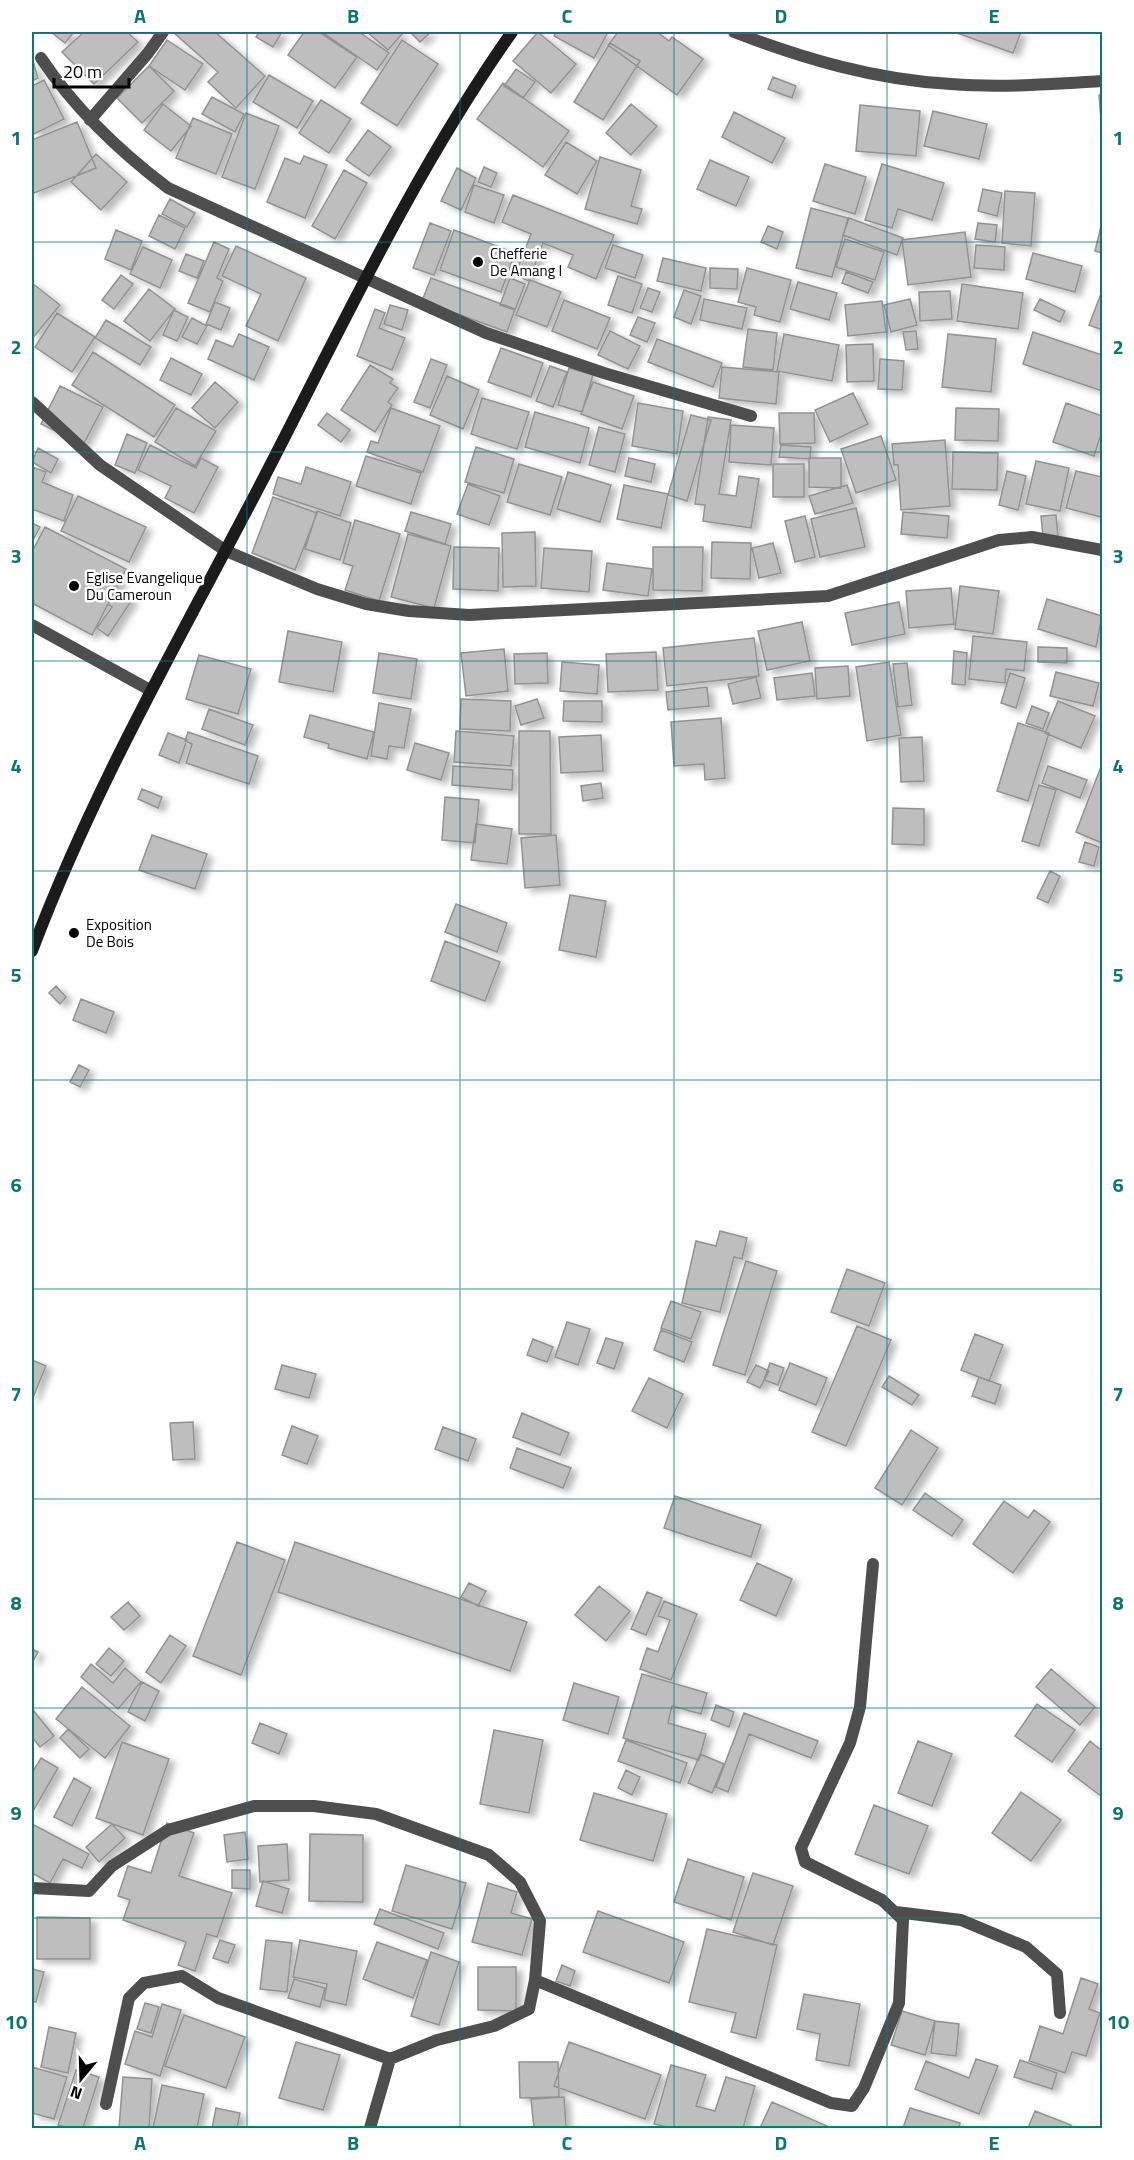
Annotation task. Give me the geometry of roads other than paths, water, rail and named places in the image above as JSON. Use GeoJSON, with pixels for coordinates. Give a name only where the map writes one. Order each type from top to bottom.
{"type":"FeatureCollection","features":[{"type":"Feature","properties":{"kind":"main road"},"geometry":{"type":"LineString","coordinates":[[32,951],[78,837],[150,690],[226,551],[432,155],[512,32]]}},
{"type":"Feature","properties":{"kind":"street"},"geometry":{"type":"LineString","coordinates":[[90,120],[148,54],[163,32]]}},
{"type":"Feature","properties":{"kind":"street"},"geometry":{"type":"LineString","coordinates":[[735,32],[785,52],[876,75],[951,84],[1027,85],[1102,81]]}},
{"type":"Feature","properties":{"kind":"street"},"geometry":{"type":"LineString","coordinates":[[41,58],[61,88],[90,120],[134,162],[168,188],[486,333],[604,373],[751,416]]}},
{"type":"Feature","properties":{"kind":"street"},"geometry":{"type":"LineString","coordinates":[[32,402],[100,465],[226,551],[317,589],[366,604],[409,611],[470,615],[828,596],[999,540],[1032,537],[1102,550]]}},
{"type":"Feature","properties":{"kind":"street"},"geometry":{"type":"LineString","coordinates":[[32,625],[150,690]]}},
{"type":"Feature","properties":{"kind":"street"},"geometry":{"type":"LineString","coordinates":[[535,1980],[831,2103],[852,2106],[864,2088],[898,2003],[903,1920],[882,1900],[805,1862],[801,1848],[850,1743],[860,1707],[873,1564]]}},
{"type":"Feature","properties":{"kind":"street"},"geometry":{"type":"LineString","coordinates":[[32,1888],[89,1891],[112,1866],[168,1830],[254,1806],[314,1806],[376,1814],[489,1855],[520,1882],[540,1921],[535,1980],[529,2009],[494,2026],[437,2040],[390,2059],[218,1998],[182,1976],[144,1983],[129,1998],[106,2104]]}},
{"type":"Feature","properties":{"kind":"street"},"geometry":{"type":"LineString","coordinates":[[896,1912],[961,1920],[1026,1947],[1057,1974],[1060,2013]]}},
{"type":"Feature","properties":{"kind":"street"},"geometry":{"type":"LineString","coordinates":[[370,2128],[390,2059]]}},
{"type":"Feature","properties":{"kind":"place","name":"Chefferie De Amang I"},"geometry":{"type":"Point","coordinates":[478,262]}},
{"type":"Feature","properties":{"kind":"place","name":"Eglise Evangelique Du Cameroun"},"geometry":{"type":"Point","coordinates":[74,586]}},
{"type":"Feature","properties":{"kind":"place","name":"Exposition De Bois"},"geometry":{"type":"Point","coordinates":[74,933]}}]}
